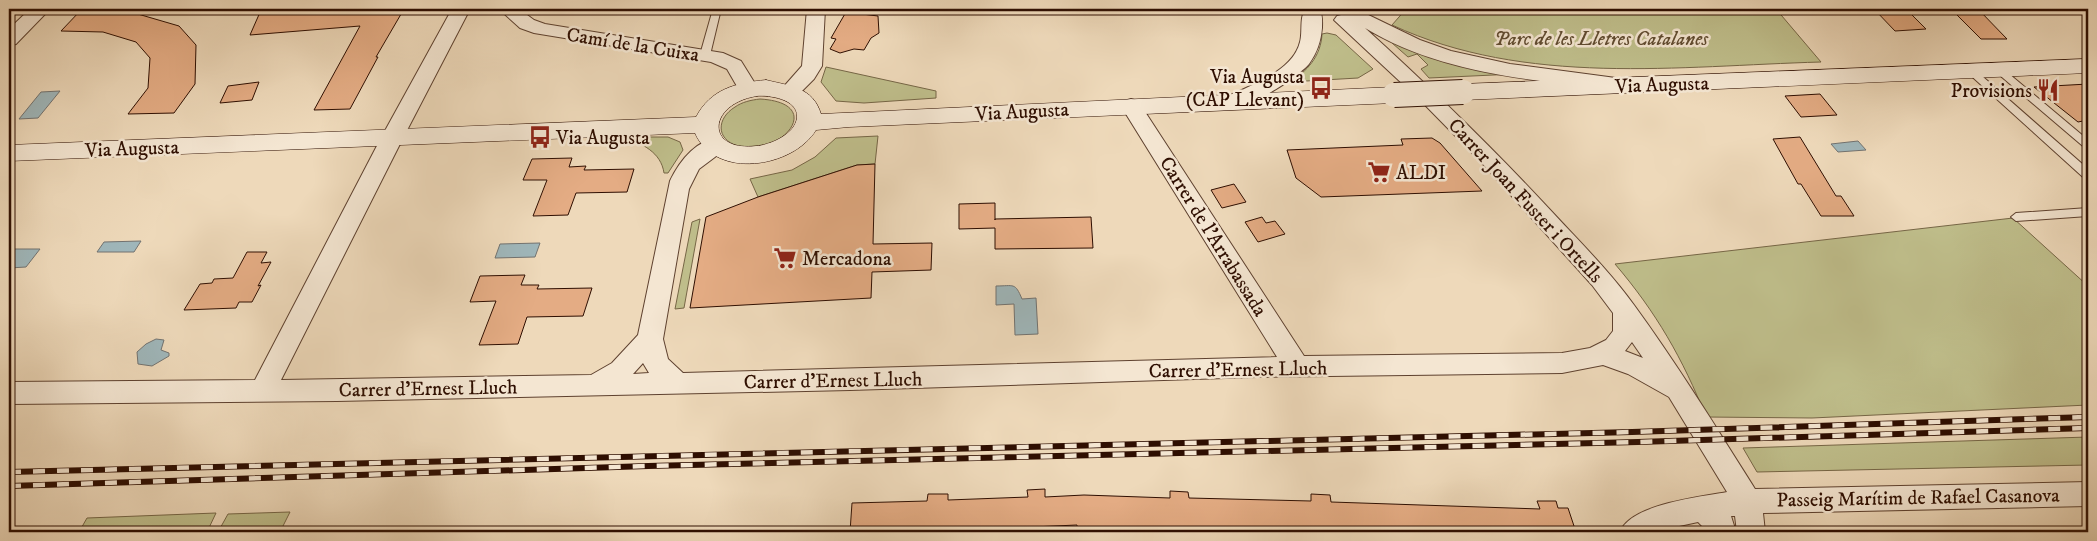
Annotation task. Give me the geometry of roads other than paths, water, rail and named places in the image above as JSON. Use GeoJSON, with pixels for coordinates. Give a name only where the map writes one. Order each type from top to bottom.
{"type":"FeatureCollection","features":[{"type":"Feature","properties":{"kind":"main road","name":"Via Augusta"},"geometry":{"type":"LineString","coordinates":[[809,123],[849,119],[1236,101],[2088,66]]}},
{"type":"Feature","properties":{"kind":"main road"},"geometry":{"type":"LineString","coordinates":[[766,88],[789,92],[805,102],[810,115],[809,123],[801,136],[793,142],[776,151],[764,154],[738,155],[725,151],[710,135],[714,108],[722,101],[749,90],[766,88]]}},
{"type":"Feature","properties":{"kind":"main road","name":"Via Augusta"},"geometry":{"type":"LineString","coordinates":[[9,153],[392,138],[710,135]]}},
{"type":"Feature","properties":{"kind":"street"},"geometry":{"type":"LineString","coordinates":[[9,40],[41,9]]}},
{"type":"Feature","properties":{"kind":"street"},"geometry":{"type":"LineString","coordinates":[[262,391],[392,138],[461,9]]}},
{"type":"Feature","properties":{"kind":"street","name":"Camí de la Cuixa"},"geometry":{"type":"LineString","coordinates":[[508,9],[527,24],[541,29],[716,57],[734,65],[740,71],[749,90]]}},
{"type":"Feature","properties":{"kind":"street"},"geometry":{"type":"LineString","coordinates":[[789,92],[807,75],[812,66],[816,9]]}},
{"type":"Feature","properties":{"kind":"street"},"geometry":{"type":"LineString","coordinates":[[1311,11],[1319,18],[1330,21],[1351,14],[1408,42],[1457,58],[1499,68],[1623,85]]}},
{"type":"Feature","properties":{"kind":"street","name":"Via Augusta"},"geometry":{"type":"LineString","coordinates":[[1236,101],[1274,81],[1302,60],[1311,42],[1311,11]]}},
{"type":"Feature","properties":{"kind":"street","name":"Carrer Joan Fuster i Ortells"},"geometry":{"type":"LineString","coordinates":[[1351,14],[1488,156],[1597,275],[1625,311],[1685,400],[1748,501]]}},
{"type":"Feature","properties":{"kind":"street","name":"Carrer de l'Arrabassada"},"geometry":{"type":"LineString","coordinates":[[1131,106],[1297,367]]}},
{"type":"Feature","properties":{"kind":"street"},"geometry":{"type":"LineString","coordinates":[[676,382],[656,364],[650,339],[678,189],[685,171],[710,135]]}},
{"type":"Feature","properties":{"kind":"street","name":"Carrer d'Ernest Lluch"},"geometry":{"type":"LineString","coordinates":[[9,393],[262,391],[850,380],[1297,367],[1562,363],[1587,360],[1615,348],[1625,330],[1625,311]]}},
{"type":"Feature","properties":{"kind":"street"},"geometry":{"type":"LineString","coordinates":[[596,384],[621,370],[650,339]]}},
{"type":"Feature","properties":{"kind":"street","name":"Carrer Joan Fuster i Ortells"},"geometry":{"type":"LineString","coordinates":[[1600,354],[1637,365],[1654,374],[1685,400]]}},
{"type":"Feature","properties":{"kind":"street","name":"Passeig Marítim de Rafael Casanova"},"geometry":{"type":"LineString","coordinates":[[1634,532],[1665,516],[1748,501],[2088,494]]}},
{"type":"Feature","properties":{"kind":"street","name":"Passeig Marítim de Rafael Casanova"},"geometry":{"type":"LineString","coordinates":[[1748,501],[1751,532]]}},
{"type":"Feature","properties":{"kind":"street"},"geometry":{"type":"LineString","coordinates":[[1702,508],[1720,524],[1722,532]]}},
{"type":"Feature","properties":{"kind":"lane"},"geometry":{"type":"LineString","coordinates":[[705,55],[717,9]]}},
{"type":"Feature","properties":{"kind":"lane"},"geometry":{"type":"LineString","coordinates":[[1999,70],[2088,145]]}},
{"type":"Feature","properties":{"kind":"lane"},"geometry":{"type":"LineString","coordinates":[[1971,71],[2088,175]]}},
{"type":"Feature","properties":{"kind":"lane"},"geometry":{"type":"LineString","coordinates":[[2016,217],[2088,212]]}},
{"type":"Feature","properties":{"kind":"water"},"geometry":{"type":"Polygon","coordinates":[[[60,91],[38,118],[19,119],[41,92],[60,91]]]}},
{"type":"Feature","properties":{"kind":"water"},"geometry":{"type":"Polygon","coordinates":[[[1858,141],[1866,150],[1838,152],[1831,144],[1858,141]]]}},
{"type":"Feature","properties":{"kind":"water"},"geometry":{"type":"Polygon","coordinates":[[[141,241],[134,252],[97,252],[104,242],[141,241]]]}},
{"type":"Feature","properties":{"kind":"water"},"geometry":{"type":"Polygon","coordinates":[[[540,243],[535,257],[495,258],[500,244],[540,243]]]}},
{"type":"Feature","properties":{"kind":"water"},"geometry":{"type":"Polygon","coordinates":[[[9,249],[40,249],[26,267],[9,268],[9,249]]]}},
{"type":"Feature","properties":{"kind":"water"},"geometry":{"type":"Polygon","coordinates":[[[996,286],[1015,287],[1022,299],[1036,298],[1038,334],[1015,335],[1014,304],[996,305],[996,286]]]}},
{"type":"Feature","properties":{"kind":"water"},"geometry":{"type":"Polygon","coordinates":[[[156,339],[164,340],[161,350],[169,353],[169,356],[152,366],[138,364],[137,352],[146,344],[156,339]]]}},
{"type":"Feature","properties":{"kind":"railway"},"geometry":{"type":"LineString","coordinates":[[9,472],[1632,432],[2088,417]]}},
{"type":"Feature","properties":{"kind":"railway"},"geometry":{"type":"LineString","coordinates":[[9,486],[648,466],[1638,442],[2088,428]]}},
{"type":"Feature","properties":{"kind":"place","name":"Via Augusta (CAP Llevant)"},"geometry":{"type":"Point","coordinates":[1321,88]}},
{"type":"Feature","properties":{"kind":"place","name":"Provisions"},"geometry":{"type":"Point","coordinates":[2048,90]}},
{"type":"Feature","properties":{"kind":"place","name":"Via Augusta"},"geometry":{"type":"Point","coordinates":[540,137]}},
{"type":"Feature","properties":{"kind":"place","name":"ALDI"},"geometry":{"type":"Point","coordinates":[1379,172]}},
{"type":"Feature","properties":{"kind":"place","name":"Mercadona"},"geometry":{"type":"Point","coordinates":[785,258]}},
{"type":"Feature","properties":{"kind":"park label","name":"Parc de les Lletres Catalanes"},"geometry":{"type":"Point","coordinates":[1601,38]}}]}
